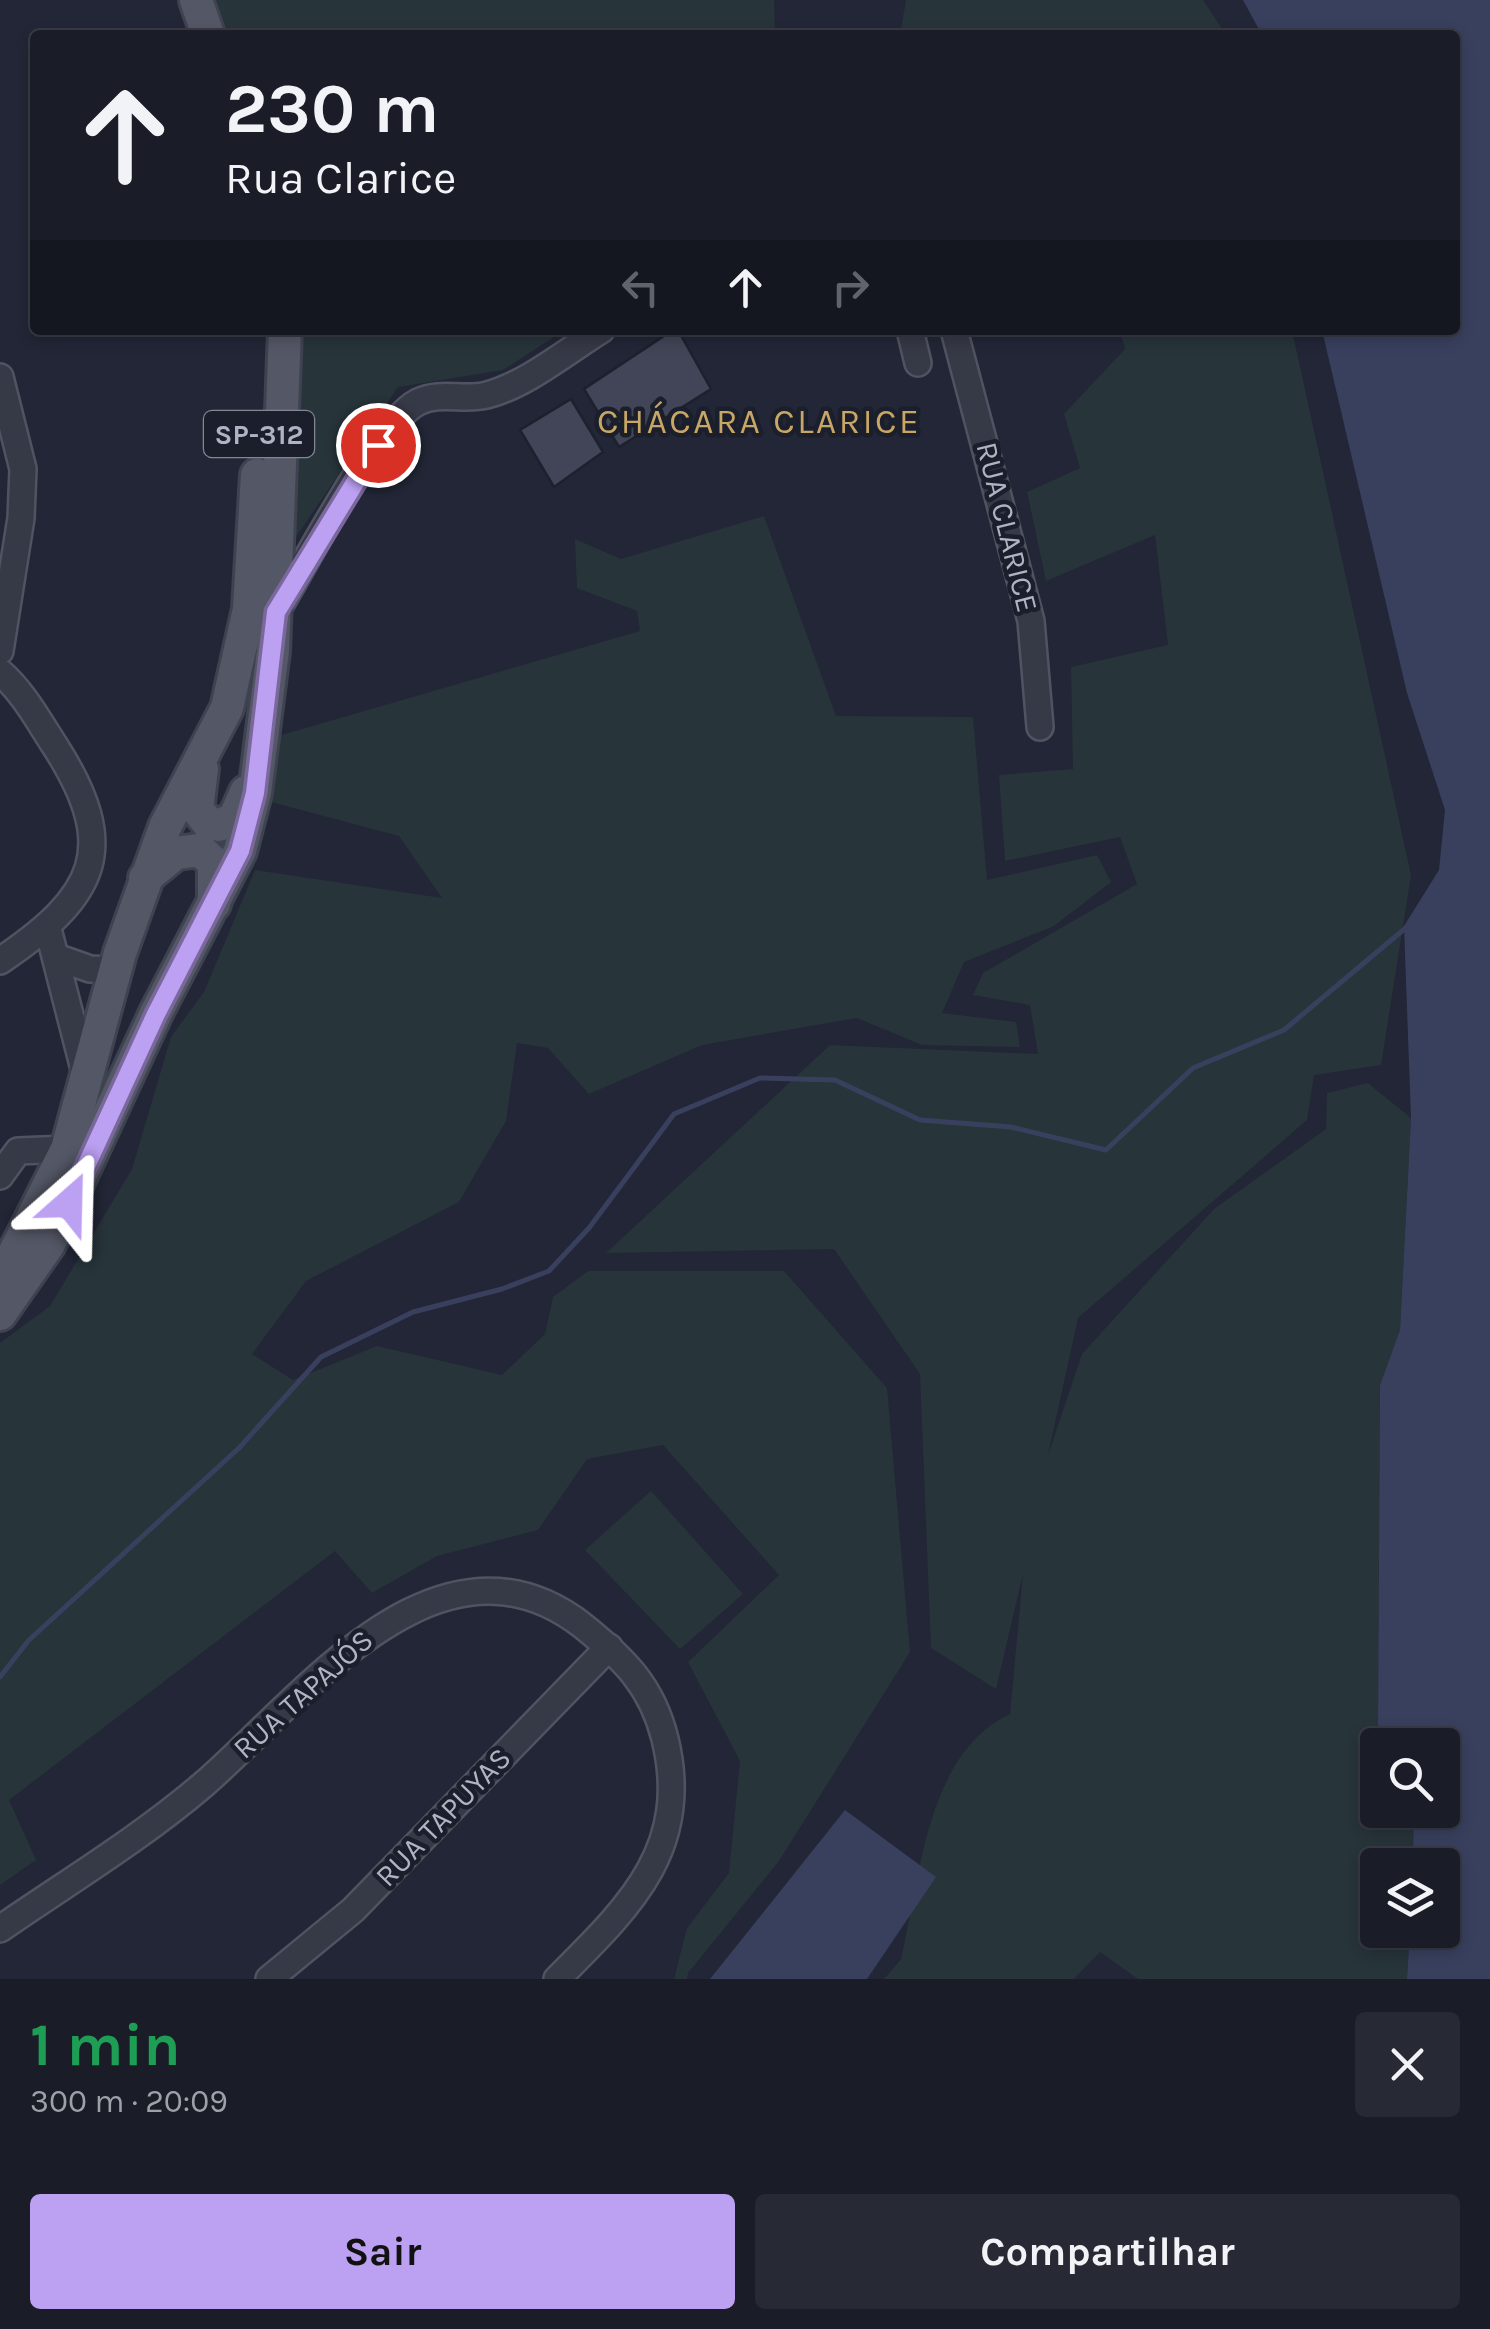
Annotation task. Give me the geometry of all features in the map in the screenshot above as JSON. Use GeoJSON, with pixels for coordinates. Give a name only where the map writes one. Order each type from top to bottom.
{"type":"FeatureCollection","features":[{"type":"Feature","properties":{"kind":"main road"},"geometry":{"type":"LineString","coordinates":[[173,0],[183,30]]}},
{"type":"Feature","properties":{"kind":"main road"},"geometry":{"type":"LineString","coordinates":[[196,0],[206,30]]}},
{"type":"Feature","properties":{"kind":"main road","name":"SP-312"},"geometry":{"type":"LineString","coordinates":[[0,1281],[67,1149],[115,970],[145,878],[165,827],[204,756],[234,686],[249,609],[263,335]]}},
{"type":"Feature","properties":{"kind":"main road","name":"SP-312"},"geometry":{"type":"LineString","coordinates":[[0,1314],[31,1275],[49,1244],[156,1014],[240,851],[258,765],[276,612],[284,335]]}},
{"type":"Feature","properties":{"kind":"main road"},"geometry":{"type":"LineString","coordinates":[[204,756],[197,809],[208,823],[219,825],[234,819],[258,765]]}},
{"type":"Feature","properties":{"kind":"main road"},"geometry":{"type":"LineString","coordinates":[[145,878],[176,853],[200,850],[214,863],[214,908]]}},
{"type":"Feature","properties":{"kind":"street"},"geometry":{"type":"LineString","coordinates":[[276,612],[378,445],[407,410],[434,396],[474,396],[499,390],[593,335]]}},
{"type":"Feature","properties":{"kind":"street"},"geometry":{"type":"LineString","coordinates":[[911,335],[918,363]]}},
{"type":"Feature","properties":{"kind":"street","name":"RUA CLARICE"},"geometry":{"type":"LineString","coordinates":[[955,335],[1031,621],[1040,727]]}},
{"type":"Feature","properties":{"kind":"street"},"geometry":{"type":"LineString","coordinates":[[0,377],[23,469],[21,518],[0,651]]}},
{"type":"Feature","properties":{"kind":"street"},"geometry":{"type":"LineString","coordinates":[[0,672],[33,712],[80,786],[92,818],[94,841],[65,911],[48,929],[0,962]]}},
{"type":"Feature","properties":{"kind":"street"},"geometry":{"type":"LineString","coordinates":[[48,929],[59,958],[88,1082]]}},
{"type":"Feature","properties":{"kind":"street"},"geometry":{"type":"LineString","coordinates":[[59,958],[90,970],[115,970]]}},
{"type":"Feature","properties":{"kind":"street"},"geometry":{"type":"LineString","coordinates":[[0,1176],[18,1151],[67,1149]]}},
{"type":"Feature","properties":{"kind":"street","name":"RUA TAPAJÓS"},"geometry":{"type":"LineString","coordinates":[[0,1928],[165,1815],[324,1668],[383,1624],[457,1598],[517,1594],[560,1609],[638,1673],[652,1697],[670,1767],[672,1801],[654,1868],[627,1908],[557,1979]]}},
{"type":"Feature","properties":{"kind":"street","name":"RUA TAPUYAS"},"geometry":{"type":"LineString","coordinates":[[269,1979],[353,1910],[609,1647]]}},
{"type":"Feature","properties":{"kind":"shaded area"},"geometry":{"type":"Polygon","coordinates":[[[215,0],[774,0],[775,30],[226,30],[215,0]]]}},
{"type":"Feature","properties":{"kind":"shaded area"},"geometry":{"type":"Polygon","coordinates":[[[906,0],[1203,0],[1223,30],[901,30],[906,0]]]}},
{"type":"Feature","properties":{"kind":"shaded area"},"geometry":{"type":"Polygon","coordinates":[[[297,335],[557,335],[503,370],[398,387],[294,540],[297,335]]]}},
{"type":"Feature","properties":{"kind":"shaded area"},"geometry":{"type":"Polygon","coordinates":[[[1121,335],[1293,335],[1411,875],[1381,1065],[1314,1075],[1307,1120],[1078,1318],[1048,1455],[1082,1354],[1214,1209],[1326,1129],[1327,1093],[1368,1083],[1411,1118],[1400,1330],[1380,1385],[1378,1728],[1360,1728],[1360,1828],[1415,1828],[1414,1848],[1360,1848],[1360,1948],[1409,1948],[1407,1979],[1138,1979],[1100,1952],[1074,1979],[884,1979],[901,1959],[931,1821],[944,1788],[960,1757],[982,1732],[1010,1714],[1023,1574],[996,1689],[931,1648],[920,1374],[834,1249],[606,1253],[830,1045],[1038,1054],[1030,1005],[973,995],[983,973],[1137,884],[1120,837],[1005,861],[999,775],[1073,769],[1071,667],[1168,645],[1155,535],[1046,581],[1027,492],[1080,468],[1064,414],[1125,349],[1121,335]]]}},
{"type":"Feature","properties":{"kind":"shaded area"},"geometry":{"type":"Polygon","coordinates":[[[764,516],[836,716],[973,717],[987,880],[1097,855],[1111,882],[1054,926],[964,962],[942,1013],[1016,1022],[1020,1047],[922,1045],[857,1018],[702,1045],[589,1094],[548,1048],[517,1043],[506,1121],[459,1202],[306,1281],[252,1354],[293,1380],[377,1346],[502,1375],[545,1334],[553,1297],[588,1271],[784,1271],[887,1388],[910,1652],[779,1861],[687,1979],[674,1979],[687,1928],[729,1873],[740,1761],[688,1662],[779,1575],[663,1445],[587,1459],[538,1530],[437,1556],[372,1593],[335,1551],[9,1800],[36,1860],[0,1885],[0,1343],[50,1306],[132,1169],[171,1037],[204,992],[255,870],[442,898],[399,836],[271,802],[278,736],[640,631],[637,611],[577,588],[575,539],[621,559],[764,516]]]}},
{"type":"Feature","properties":{"kind":"shaded area"},"geometry":{"type":"Polygon","coordinates":[[[651,1491],[743,1594],[680,1649],[585,1550],[651,1491]]]}},
{"type":"Feature","properties":{"kind":"water"},"geometry":{"type":"Polygon","coordinates":[[[1243,0],[1490,0],[1490,1979],[1407,1979],[1409,1948],[1460,1948],[1460,1848],[1413,1848],[1414,1828],[1460,1828],[1460,1728],[1378,1728],[1380,1385],[1400,1330],[1411,1118],[1404,926],[1439,870],[1445,810],[1407,693],[1323,335],[1460,335],[1460,30],[1259,30],[1243,0]]]}},
{"type":"Feature","properties":{"kind":"water"},"geometry":{"type":"Polygon","coordinates":[[[845,1810],[936,1877],[867,1979],[710,1979],[845,1810]]]}},
{"type":"Feature","properties":{"kind":"building"},"geometry":{"type":"Polygon","coordinates":[[[665,335],[681,335],[711,389],[619,447],[584,389],[665,335]]]}},
{"type":"Feature","properties":{"kind":"building"},"geometry":{"type":"Polygon","coordinates":[[[571,399],[603,452],[554,487],[520,430],[571,399]]]}},
{"type":"Feature","properties":{"kind":"waterway"},"geometry":{"type":"LineString","coordinates":[[0,1677],[28,1641],[239,1448],[321,1357],[413,1312],[502,1289],[549,1271],[589,1228],[674,1114],[760,1078],[835,1080],[920,1120],[1011,1127],[1106,1150],[1193,1068],[1284,1030],[1408,926]]}},
{"type":"Feature","properties":{"kind":"district","name":"CHÁCARA CLARICE"},"geometry":{"type":"Point","coordinates":[759,421]}},
{"type":"Feature","properties":{"kind":"route"},"geometry":{"type":"LineString","coordinates":[[69,1203],[156,1014],[240,851],[255,793],[276,612],[378,445]]}}]}
